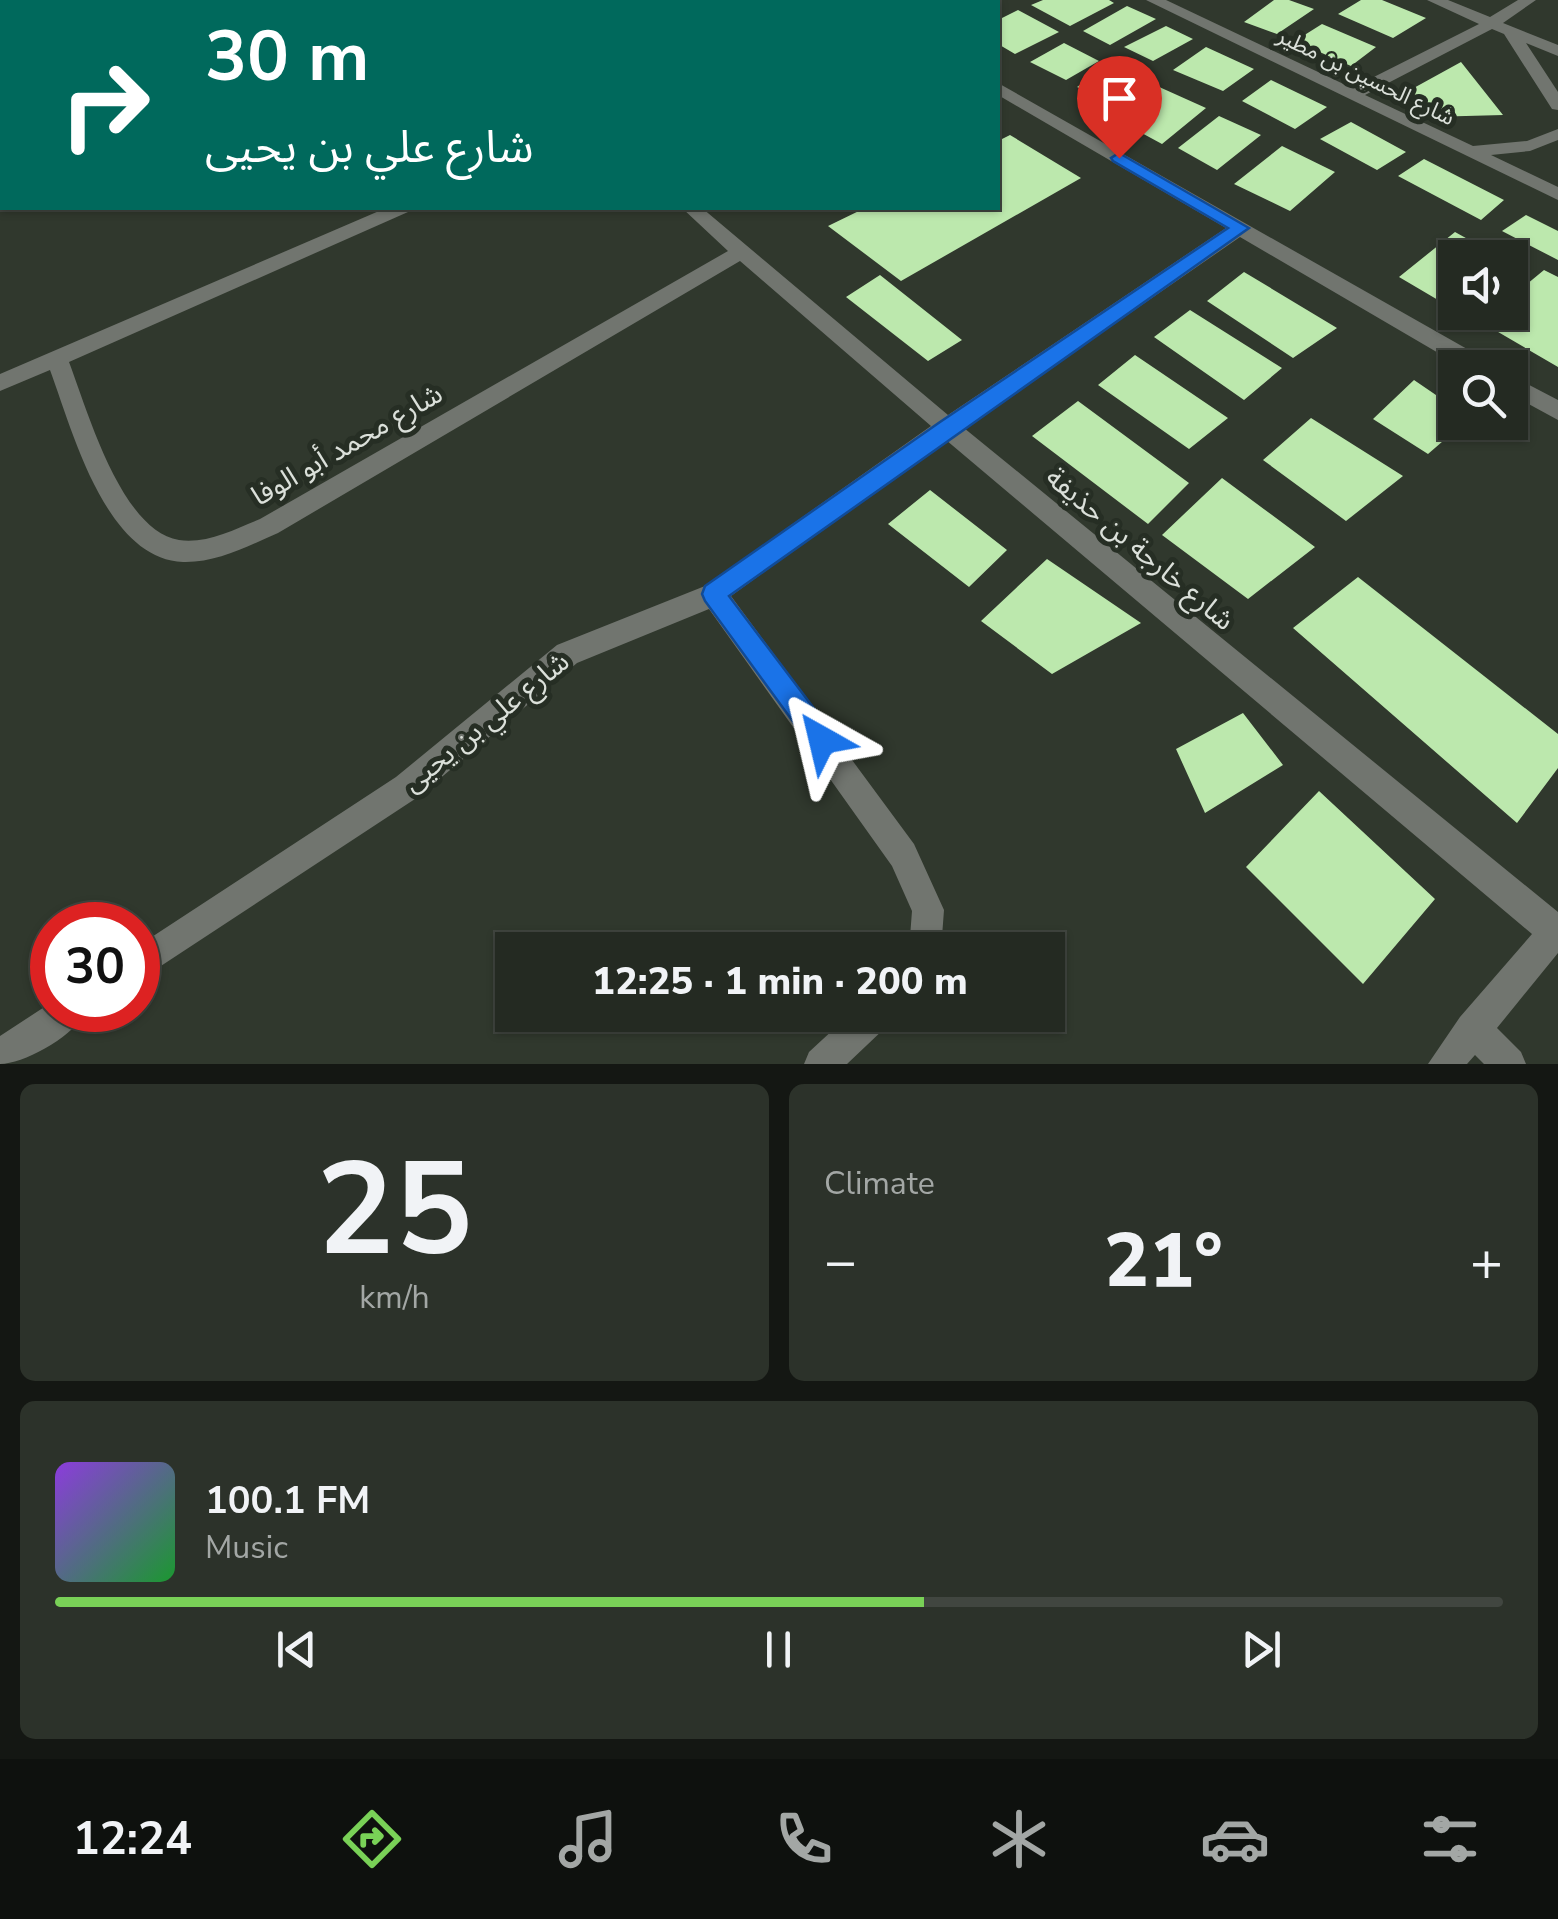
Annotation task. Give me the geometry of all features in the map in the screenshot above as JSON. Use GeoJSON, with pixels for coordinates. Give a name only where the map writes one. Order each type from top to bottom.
{"type":"FeatureCollection","features":[{"type":"Feature","properties":{"kind":"street","name":"شارع الحسين بن مطير"},"geometry":{"type":"LineString","coordinates":[[1154,0],[1558,194]]}},
{"type":"Feature","properties":{"kind":"street"},"geometry":{"type":"LineString","coordinates":[[1435,0],[1558,51]]}},
{"type":"Feature","properties":{"kind":"street"},"geometry":{"type":"LineString","coordinates":[[1352,95],[1492,23],[1528,0]]}},
{"type":"Feature","properties":{"kind":"street"},"geometry":{"type":"LineString","coordinates":[[1510,30],[1558,105]]}},
{"type":"Feature","properties":{"kind":"street"},"geometry":{"type":"LineString","coordinates":[[1000,89],[1451,350]]}},
{"type":"Feature","properties":{"kind":"street"},"geometry":{"type":"LineString","coordinates":[[1468,151],[1530,146],[1558,134]]}},
{"type":"Feature","properties":{"kind":"street"},"geometry":{"type":"LineString","coordinates":[[348,210],[360,225]]}},
{"type":"Feature","properties":{"kind":"street"},"geometry":{"type":"LineString","coordinates":[[0,383],[396,210]]}},
{"type":"Feature","properties":{"kind":"street","name":"شارع خارجة بن حذيفة"},"geometry":{"type":"LineString","coordinates":[[693,210],[947,427],[1556,930]]}},
{"type":"Feature","properties":{"kind":"street","name":"شارع علي بن يحيى"},"geometry":{"type":"LineString","coordinates":[[160,950],[407,786],[567,654],[714,594],[947,427],[1240,228]]}},
{"type":"Feature","properties":{"kind":"street","name":"شارع محمد أبو الوفا"},"geometry":{"type":"LineString","coordinates":[[58,360],[116,504],[139,532],[173,550],[214,548],[270,526],[741,252]]}},
{"type":"Feature","properties":{"kind":"street"},"geometry":{"type":"LineString","coordinates":[[1528,394],[1558,411]]}},
{"type":"Feature","properties":{"kind":"street"},"geometry":{"type":"LineString","coordinates":[[714,594],[903,856],[928,910],[926,932]]}},
{"type":"Feature","properties":{"kind":"street"},"geometry":{"type":"LineString","coordinates":[[1446,1064],[1556,930]]}},
{"type":"Feature","properties":{"kind":"street"},"geometry":{"type":"LineString","coordinates":[[1472,1030],[1509,1064]]}},
{"type":"Feature","properties":{"kind":"street"},"geometry":{"type":"LineString","coordinates":[[0,1056],[37,1032]]}},
{"type":"Feature","properties":{"kind":"street"},"geometry":{"type":"LineString","coordinates":[[821,1064],[856,1032]]}},
{"type":"Feature","properties":{"kind":"building"},"geometry":{"type":"Polygon","coordinates":[[[1043,0],[1114,3],[1070,26],[1031,5],[1043,0]]]}},
{"type":"Feature","properties":{"kind":"building"},"geometry":{"type":"Polygon","coordinates":[[[1274,0],[1289,0],[1314,9],[1277,34],[1244,22],[1274,0]]]}},
{"type":"Feature","properties":{"kind":"building"},"geometry":{"type":"Polygon","coordinates":[[[1361,0],[1382,0],[1426,18],[1393,38],[1338,14],[1361,0]]]}},
{"type":"Feature","properties":{"kind":"building"},"geometry":{"type":"Polygon","coordinates":[[[1127,6],[1156,19],[1110,45],[1083,31],[1127,6]]]}},
{"type":"Feature","properties":{"kind":"building"},"geometry":{"type":"Polygon","coordinates":[[[1018,10],[1059,32],[1015,54],[1000,45],[1000,19],[1018,10]]]}},
{"type":"Feature","properties":{"kind":"building"},"geometry":{"type":"Polygon","coordinates":[[[1322,24],[1376,47],[1351,66],[1295,41],[1322,24]]]}},
{"type":"Feature","properties":{"kind":"building"},"geometry":{"type":"Polygon","coordinates":[[[1166,26],[1193,39],[1153,61],[1124,47],[1166,26]]]}},
{"type":"Feature","properties":{"kind":"building"},"geometry":{"type":"Polygon","coordinates":[[[1064,43],[1099,61],[1066,80],[1030,62],[1064,43]]]}},
{"type":"Feature","properties":{"kind":"building"},"geometry":{"type":"Polygon","coordinates":[[[1206,47],[1254,69],[1223,91],[1173,70],[1206,47]]]}},
{"type":"Feature","properties":{"kind":"building"},"geometry":{"type":"Polygon","coordinates":[[[1461,62],[1503,115],[1428,117],[1401,95],[1461,62]]]}},
{"type":"Feature","properties":{"kind":"building"},"geometry":{"type":"Polygon","coordinates":[[[1107,65],[1138,79],[1107,101],[1077,87],[1107,65]]]}},
{"type":"Feature","properties":{"kind":"building"},"geometry":{"type":"Polygon","coordinates":[[[1271,80],[1327,107],[1295,129],[1242,101],[1271,80]]]}},
{"type":"Feature","properties":{"kind":"building"},"geometry":{"type":"Polygon","coordinates":[[[1157,86],[1206,108],[1162,144],[1114,118],[1157,86]]]}},
{"type":"Feature","properties":{"kind":"building"},"geometry":{"type":"Polygon","coordinates":[[[1219,116],[1261,135],[1217,170],[1178,148],[1219,116]]]}},
{"type":"Feature","properties":{"kind":"building"},"geometry":{"type":"Polygon","coordinates":[[[1351,122],[1406,152],[1377,170],[1320,139],[1351,122]]]}},
{"type":"Feature","properties":{"kind":"building"},"geometry":{"type":"Polygon","coordinates":[[[1010,135],[1081,178],[901,281],[828,226],[861,210],[1000,210],[1000,140],[1010,135]]]}},
{"type":"Feature","properties":{"kind":"building"},"geometry":{"type":"Polygon","coordinates":[[[1282,146],[1335,172],[1290,211],[1234,184],[1282,146]]]}},
{"type":"Feature","properties":{"kind":"building"},"geometry":{"type":"Polygon","coordinates":[[[1424,159],[1504,200],[1481,220],[1398,176],[1424,159]]]}},
{"type":"Feature","properties":{"kind":"building"},"geometry":{"type":"Polygon","coordinates":[[[1526,215],[1558,231],[1558,260],[1528,244],[1528,240],[1502,231],[1526,215]]]}},
{"type":"Feature","properties":{"kind":"building"},"geometry":{"type":"Polygon","coordinates":[[[1455,232],[1469,240],[1445,240],[1455,232]]]}},
{"type":"Feature","properties":{"kind":"building"},"geometry":{"type":"Polygon","coordinates":[[[1438,246],[1438,300],[1399,277],[1438,246]]]}},
{"type":"Feature","properties":{"kind":"building"},"geometry":{"type":"Polygon","coordinates":[[[1544,270],[1558,277],[1558,367],[1495,330],[1528,330],[1528,283],[1544,270]]]}},
{"type":"Feature","properties":{"kind":"building"},"geometry":{"type":"Polygon","coordinates":[[[1244,272],[1337,328],[1293,358],[1207,301],[1244,272]]]}},
{"type":"Feature","properties":{"kind":"building"},"geometry":{"type":"Polygon","coordinates":[[[880,275],[962,340],[928,361],[846,297],[880,275]]]}},
{"type":"Feature","properties":{"kind":"building"},"geometry":{"type":"Polygon","coordinates":[[[1190,310],[1282,368],[1244,400],[1154,337],[1190,310]]]}},
{"type":"Feature","properties":{"kind":"building"},"geometry":{"type":"Polygon","coordinates":[[[1135,355],[1228,418],[1189,449],[1098,385],[1135,355]]]}},
{"type":"Feature","properties":{"kind":"building"},"geometry":{"type":"Polygon","coordinates":[[[1414,380],[1438,396],[1438,440],[1444,440],[1428,454],[1373,419],[1414,380]]]}},
{"type":"Feature","properties":{"kind":"building"},"geometry":{"type":"Polygon","coordinates":[[[1078,401],[1189,483],[1148,524],[1032,436],[1078,401]]]}},
{"type":"Feature","properties":{"kind":"building"},"geometry":{"type":"Polygon","coordinates":[[[1311,418],[1403,476],[1346,521],[1263,460],[1311,418]]]}},
{"type":"Feature","properties":{"kind":"building"},"geometry":{"type":"Polygon","coordinates":[[[1222,478],[1315,547],[1248,599],[1162,535],[1222,478]]]}},
{"type":"Feature","properties":{"kind":"building"},"geometry":{"type":"Polygon","coordinates":[[[930,490],[1007,550],[969,587],[888,524],[930,490]]]}},
{"type":"Feature","properties":{"kind":"building"},"geometry":{"type":"Polygon","coordinates":[[[1047,559],[1141,623],[1052,674],[981,621],[1047,559]]]}},
{"type":"Feature","properties":{"kind":"building"},"geometry":{"type":"Polygon","coordinates":[[[1358,577],[1558,734],[1558,768],[1517,823],[1293,628],[1358,577]]]}},
{"type":"Feature","properties":{"kind":"building"},"geometry":{"type":"Polygon","coordinates":[[[1243,713],[1283,765],[1205,813],[1176,749],[1243,713]]]}},
{"type":"Feature","properties":{"kind":"building"},"geometry":{"type":"Polygon","coordinates":[[[1319,791],[1435,899],[1363,984],[1246,867],[1319,791]]]}},
{"type":"Feature","properties":{"kind":"route"},"geometry":{"type":"LineString","coordinates":[[822,740],[714,594],[947,427],[1240,228],[1119,158]]}}]}
